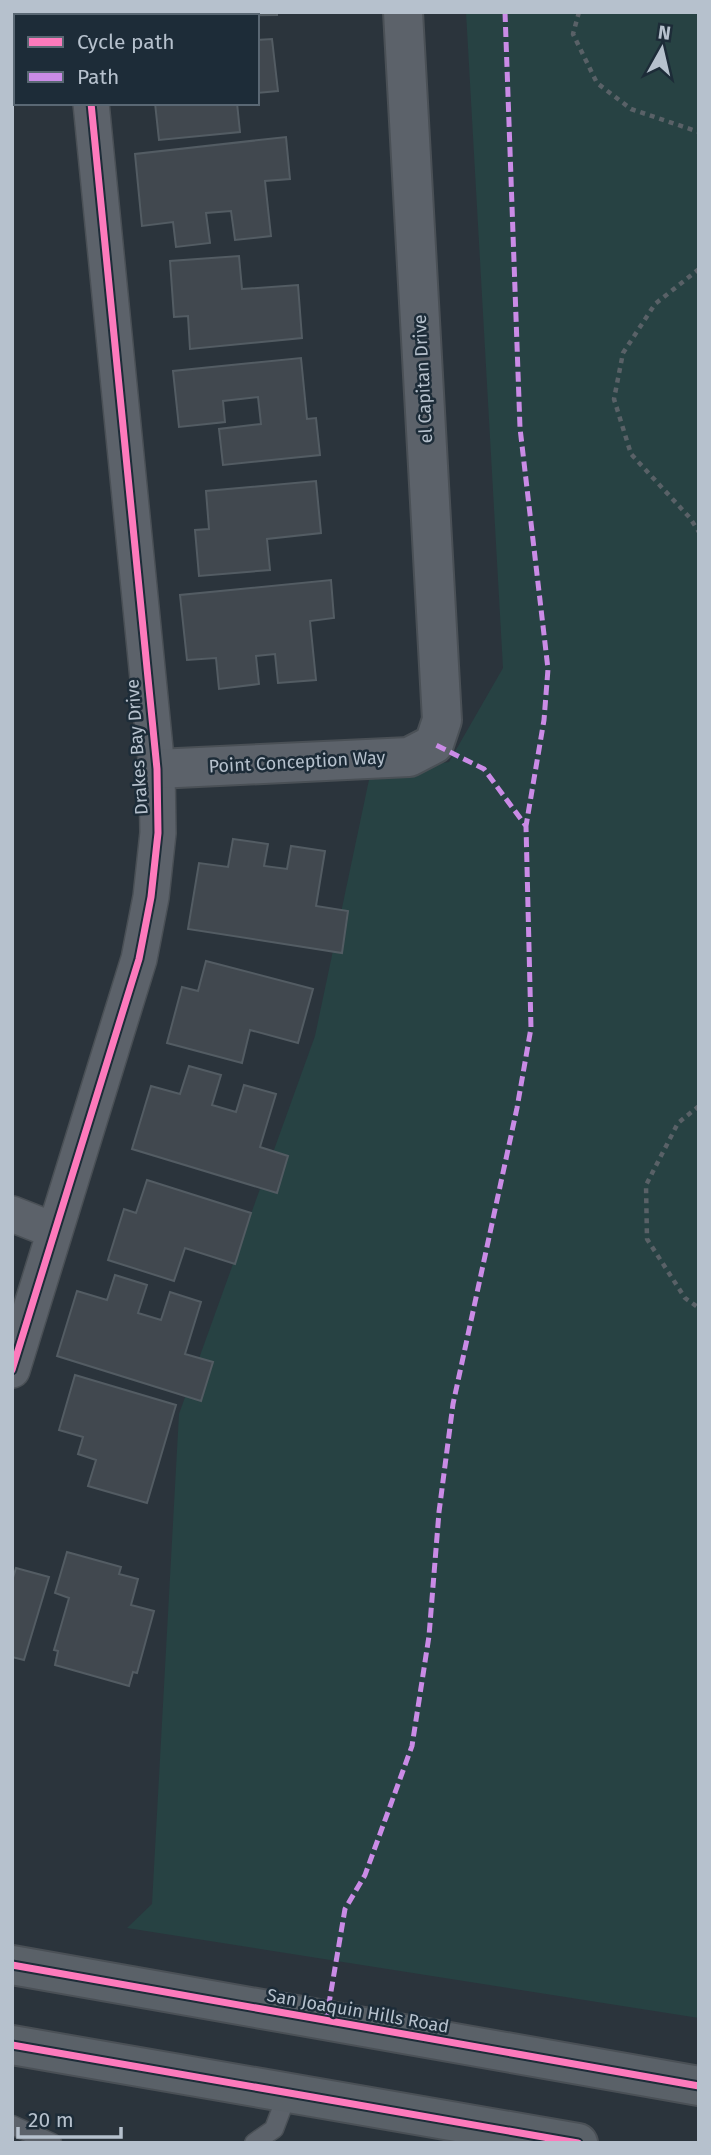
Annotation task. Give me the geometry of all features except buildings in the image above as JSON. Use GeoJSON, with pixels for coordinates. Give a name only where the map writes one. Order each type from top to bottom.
{"type":"FeatureCollection","features":[{"type":"Feature","properties":{"kind":"main road","name":"San Joaquin Hills Road"},"geometry":{"type":"LineString","coordinates":[[12,1965],[699,2085]]}},
{"type":"Feature","properties":{"kind":"main road"},"geometry":{"type":"LineString","coordinates":[[12,2045],[578,2143]]}},
{"type":"Feature","properties":{"kind":"street","name":"el Capitan Drive"},"geometry":{"type":"LineString","coordinates":[[403,12],[442,720],[434,744]]}},
{"type":"Feature","properties":{"kind":"street","name":"Drakes Bay Drive"},"geometry":{"type":"LineString","coordinates":[[12,1370],[139,959],[151,897],[158,833],[157,769],[91,105]]}},
{"type":"Feature","properties":{"kind":"street","name":"Point Conception Way"},"geometry":{"type":"LineString","coordinates":[[157,769],[410,757],[434,744]]}},
{"type":"Feature","properties":{"kind":"street"},"geometry":{"type":"LineString","coordinates":[[12,1214],[55,1231]]}},
{"type":"Feature","properties":{"kind":"lane"},"geometry":{"type":"LineString","coordinates":[[254,2143],[274,2129],[288,2092]]}},
{"type":"Feature","properties":{"kind":"lane"},"geometry":{"type":"LineString","coordinates":[[12,2125],[52,2143]]}},
{"type":"Feature","properties":{"kind":"path"},"geometry":{"type":"LineString","coordinates":[[579,12],[573,34],[597,83],[631,109],[699,132]]}},
{"type":"Feature","properties":{"kind":"path"},"geometry":{"type":"LineString","coordinates":[[699,269],[654,304],[622,353],[614,399],[631,454],[690,518],[699,532]]}},
{"type":"Feature","properties":{"kind":"path"},"geometry":{"type":"LineString","coordinates":[[699,1106],[678,1123],[646,1185],[647,1239],[685,1298],[699,1308]]}},
{"type":"Feature","properties":{"kind":"green space"},"geometry":{"type":"Polygon","coordinates":[[[466,12],[699,12],[699,2018],[127,1928],[152,1904],[179,1414],[315,1036],[370,775],[449,762],[503,668],[466,12]]]}},
{"type":"Feature","properties":{"kind":"marked path"},"geometry":{"type":"LineString","coordinates":[[505,12],[520,428],[548,669],[544,720],[526,826]]}},
{"type":"Feature","properties":{"kind":"marked path"},"geometry":{"type":"LineString","coordinates":[[326,2021],[345,1909],[365,1875],[412,1746],[429,1636],[439,1512],[453,1404],[517,1108],[531,1028],[526,826],[484,769],[434,744]]}},
{"type":"Feature","properties":{"kind":"cycle path"},"geometry":{"type":"LineString","coordinates":[[12,1370],[139,959],[151,897],[158,833],[157,769],[91,105]]}},
{"type":"Feature","properties":{"kind":"cycle path"},"geometry":{"type":"LineString","coordinates":[[12,1965],[699,2086]]}},
{"type":"Feature","properties":{"kind":"cycle path"},"geometry":{"type":"LineString","coordinates":[[12,2045],[578,2143]]}}]}
